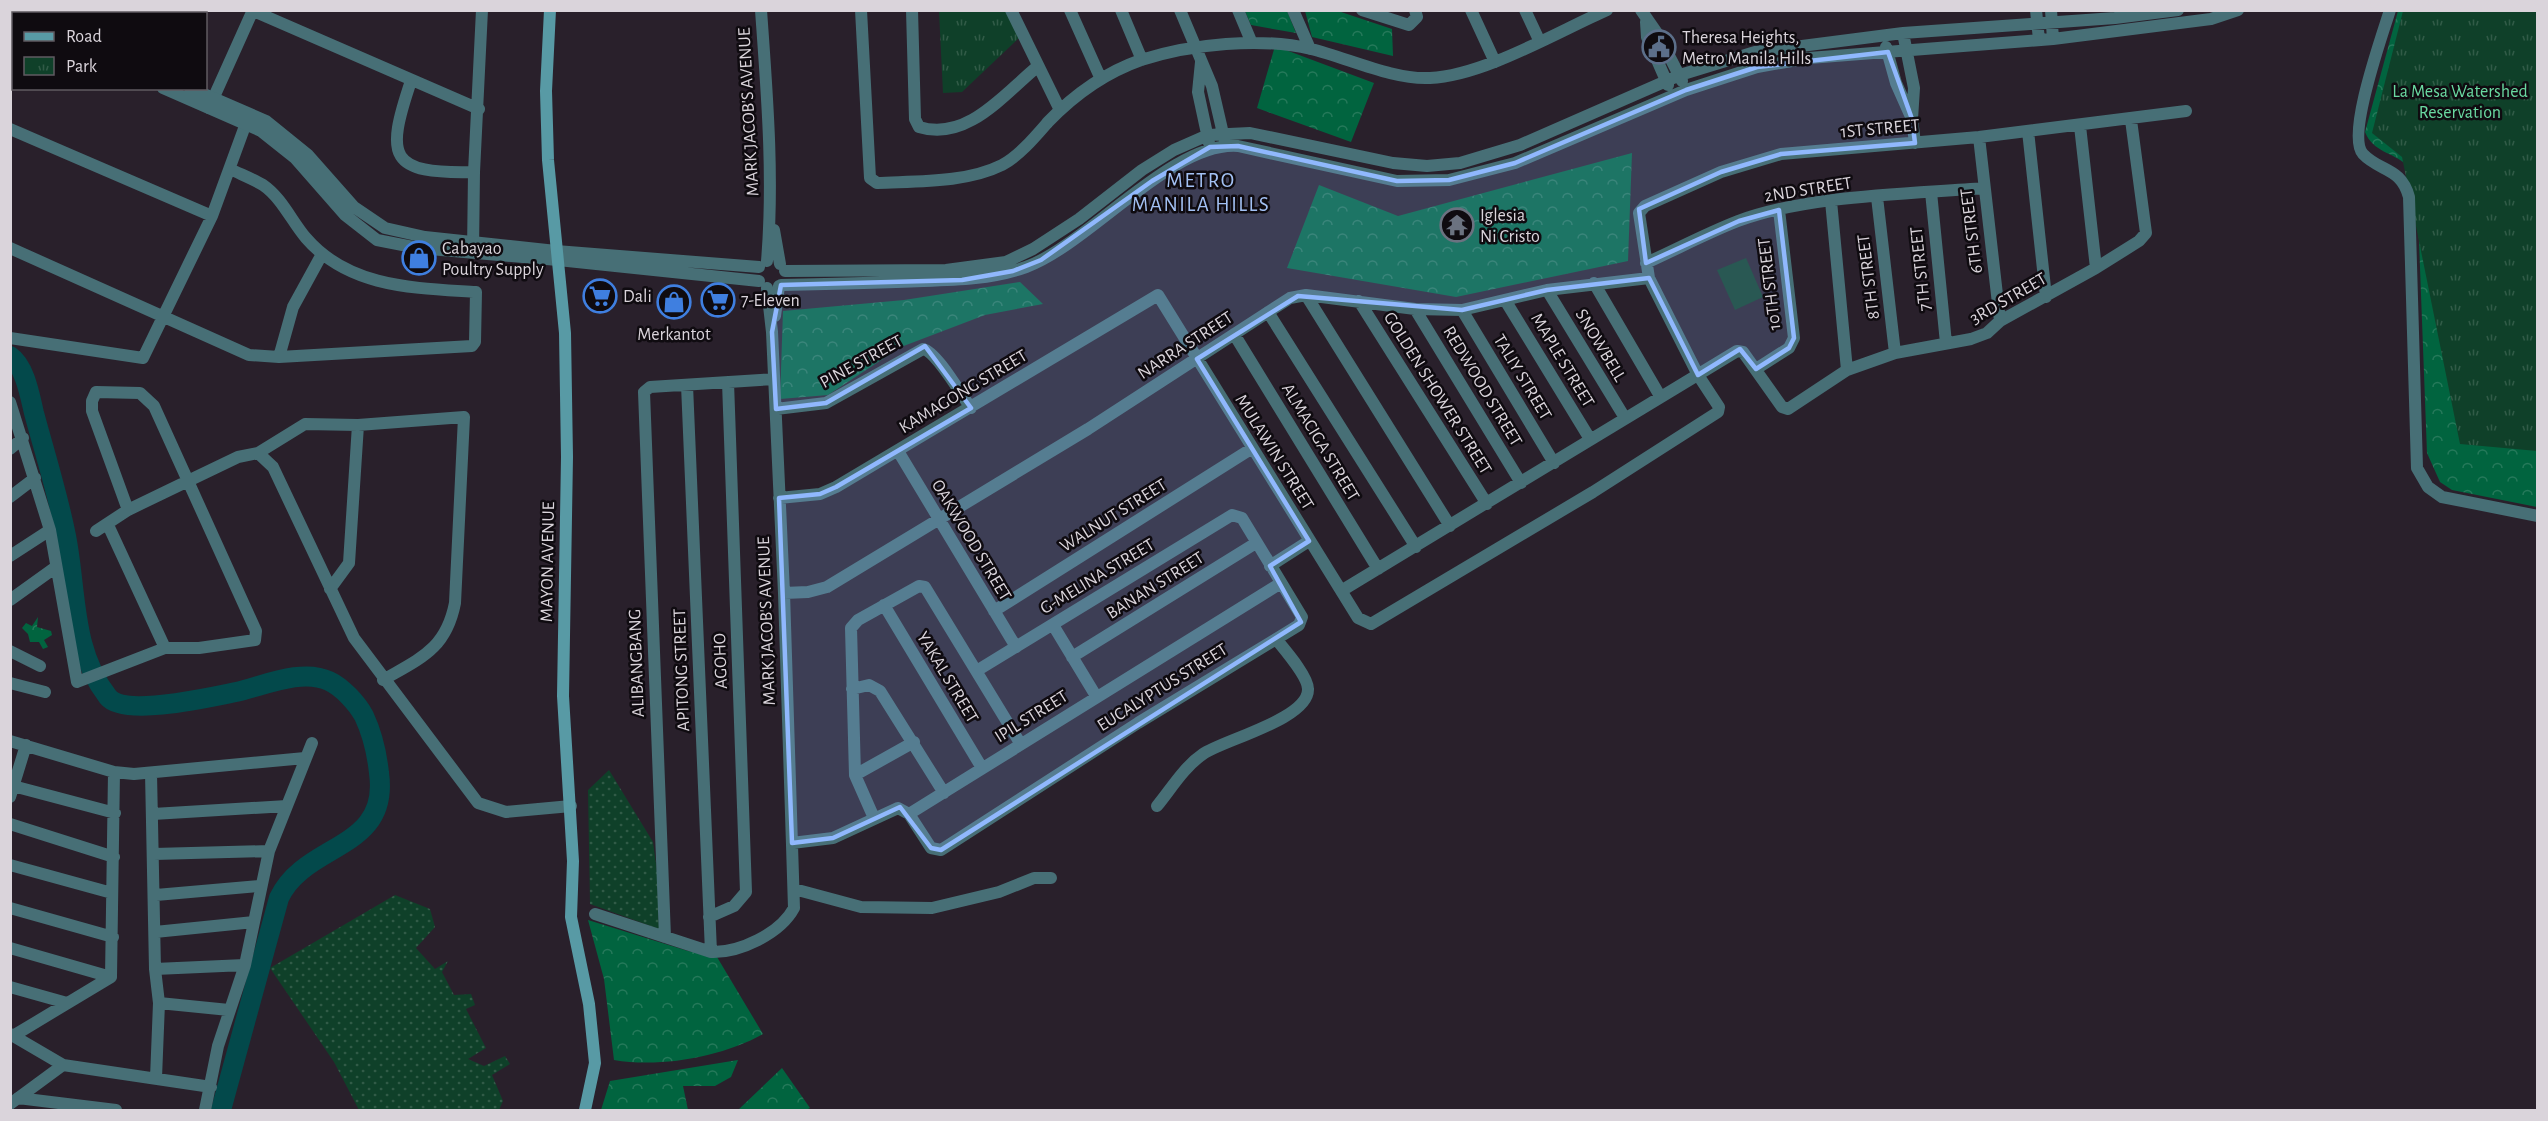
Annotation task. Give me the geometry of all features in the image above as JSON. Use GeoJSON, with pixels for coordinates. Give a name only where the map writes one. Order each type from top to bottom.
{"type":"FeatureCollection","features":[{"type":"Feature","properties":{"kind":"main road","name":"MAYON AVENUE"},"geometry":{"type":"LineString","coordinates":[[550,10],[546,119],[566,355],[563,696],[573,861],[571,917],[589,1004],[595,1063],[585,1110]]}},
{"type":"Feature","properties":{"kind":"street"},"geometry":{"type":"LineString","coordinates":[[473,247],[474,172],[479,109],[482,10]]}},
{"type":"Feature","properties":{"kind":"street","name":"MARK JACOB'S AVENUE"},"geometry":{"type":"LineString","coordinates":[[761,10],[768,105],[771,211],[782,267]]}},
{"type":"Feature","properties":{"kind":"street"},"geometry":{"type":"LineString","coordinates":[[861,10],[870,178],[873,181],[980,175],[1004,164],[1060,110],[1100,77],[1142,60],[1251,41],[1310,49],[1423,78],[1459,74],[1495,62],[1584,15],[1607,10]]}},
{"type":"Feature","properties":{"kind":"street"},"geometry":{"type":"LineString","coordinates":[[912,10],[915,119],[919,127],[941,130],[969,124],[1036,67]]}},
{"type":"Feature","properties":{"kind":"street"},"geometry":{"type":"LineString","coordinates":[[1011,10],[1036,67],[1060,110]]}},
{"type":"Feature","properties":{"kind":"street"},"geometry":{"type":"LineString","coordinates":[[1070,10],[1100,77]]}},
{"type":"Feature","properties":{"kind":"street"},"geometry":{"type":"LineString","coordinates":[[1121,10],[1142,60]]}},
{"type":"Feature","properties":{"kind":"street"},"geometry":{"type":"LineString","coordinates":[[1180,10],[1212,86],[1224,139]]}},
{"type":"Feature","properties":{"kind":"street"},"geometry":{"type":"LineString","coordinates":[[1238,10],[1251,41]]}},
{"type":"Feature","properties":{"kind":"street"},"geometry":{"type":"LineString","coordinates":[[1293,10],[1310,49]]}},
{"type":"Feature","properties":{"kind":"street"},"geometry":{"type":"LineString","coordinates":[[1362,10],[1406,25],[1415,20],[1414,10]]}},
{"type":"Feature","properties":{"kind":"street"},"geometry":{"type":"LineString","coordinates":[[1471,10],[1495,62]]}},
{"type":"Feature","properties":{"kind":"street"},"geometry":{"type":"LineString","coordinates":[[1525,10],[1539,40]]}},
{"type":"Feature","properties":{"kind":"street"},"geometry":{"type":"LineString","coordinates":[[557,255],[763,264],[782,267],[946,270],[1006,262],[1033,249],[1079,219],[1142,170],[1174,150],[1209,141],[1250,133],[1393,163],[1427,166],[1460,163],[1520,145],[1666,80],[1755,52],[2037,17],[2178,10]]}},
{"type":"Feature","properties":{"kind":"street"},"geometry":{"type":"LineString","coordinates":[[1224,139],[1397,181],[1449,180],[1515,163],[1686,90],[1757,67],[1809,58],[2053,39],[2211,19],[2238,10]]}},
{"type":"Feature","properties":{"kind":"street"},"geometry":{"type":"LineString","coordinates":[[2390,10],[2363,102],[2356,141],[2364,156],[2402,179],[2409,197],[2418,468],[2428,488],[2442,497],[2538,516]]}},
{"type":"Feature","properties":{"kind":"street"},"geometry":{"type":"LineString","coordinates":[[211,104],[252,11],[479,109]]}},
{"type":"Feature","properties":{"kind":"street"},"geometry":{"type":"LineString","coordinates":[[1644,16],[1659,36],[1686,90]]}},
{"type":"Feature","properties":{"kind":"street"},"geometry":{"type":"LineString","coordinates":[[1644,16],[1647,37],[1672,96]]}},
{"type":"Feature","properties":{"kind":"street"},"geometry":{"type":"LineString","coordinates":[[2051,16],[2053,39]]}},
{"type":"Feature","properties":{"kind":"street"},"geometry":{"type":"LineString","coordinates":[[2037,17],[2039,40]]}},
{"type":"Feature","properties":{"kind":"street"},"geometry":{"type":"LineString","coordinates":[[1903,33],[1914,88],[1912,119],[1915,143]]}},
{"type":"Feature","properties":{"kind":"street"},"geometry":{"type":"LineString","coordinates":[[1884,35],[1887,52],[1904,104],[1912,119]]}},
{"type":"Feature","properties":{"kind":"street"},"geometry":{"type":"LineString","coordinates":[[1201,62],[1198,92],[1209,141]]}},
{"type":"Feature","properties":{"kind":"street"},"geometry":{"type":"LineString","coordinates":[[411,81],[399,116],[395,139],[400,156],[414,168],[434,173],[474,172]]}},
{"type":"Feature","properties":{"kind":"street"},"geometry":{"type":"LineString","coordinates":[[169,90],[248,119],[295,158],[345,215],[377,240],[418,248],[473,247],[557,255],[771,285],[962,279],[1013,272],[1041,260],[1209,141]]}},
{"type":"Feature","properties":{"kind":"street"},"geometry":{"type":"LineString","coordinates":[[193,90],[211,104]]}},
{"type":"Feature","properties":{"kind":"street","name":"1ST STREET"},"geometry":{"type":"LineString","coordinates":[[1646,262],[1641,210],[1696,181],[1781,154],[1979,137],[2131,120],[2186,111]]}},
{"type":"Feature","properties":{"kind":"street"},"geometry":{"type":"LineString","coordinates":[[10,338],[143,358],[212,216],[248,119]]}},
{"type":"Feature","properties":{"kind":"street","name":"3RD STREET"},"geometry":{"type":"LineString","coordinates":[[1756,369],[1782,407],[1788,409],[1847,370],[1895,353],[1987,333],[2000,321],[2046,297],[2139,241],[2146,233],[2131,120]]}},
{"type":"Feature","properties":{"kind":"street"},"geometry":{"type":"LineString","coordinates":[[2080,126],[2096,268]]}},
{"type":"Feature","properties":{"kind":"street"},"geometry":{"type":"LineString","coordinates":[[10,129],[212,216]]}},
{"type":"Feature","properties":{"kind":"street"},"geometry":{"type":"LineString","coordinates":[[2028,131],[2046,297]]}},
{"type":"Feature","properties":{"kind":"street","name":"6TH STREET"},"geometry":{"type":"LineString","coordinates":[[1979,137],[2000,321]]}},
{"type":"Feature","properties":{"kind":"street"},"geometry":{"type":"LineString","coordinates":[[10,248],[249,355],[279,357],[466,348],[475,342],[476,292],[390,285],[353,274],[321,254],[264,186],[230,169]]}},
{"type":"Feature","properties":{"kind":"street","name":"2ND STREET"},"geometry":{"type":"LineString","coordinates":[[1646,262],[1739,220],[1779,210],[1831,201],[1984,188]]}},
{"type":"Feature","properties":{"kind":"street","name":"7TH STREET"},"geometry":{"type":"LineString","coordinates":[[1931,192],[1946,343]]}},
{"type":"Feature","properties":{"kind":"street","name":"8TH STREET"},"geometry":{"type":"LineString","coordinates":[[1877,197],[1895,353]]}},
{"type":"Feature","properties":{"kind":"street"},"geometry":{"type":"LineString","coordinates":[[1831,201],[1847,370]]}},
{"type":"Feature","properties":{"kind":"street","name":"10TH STREET"},"geometry":{"type":"LineString","coordinates":[[1756,369],[1789,348],[1794,338],[1779,210]]}},
{"type":"Feature","properties":{"kind":"street","name":"MARK JACOB'S AVENUE"},"geometry":{"type":"LineString","coordinates":[[711,952],[730,951],[768,934],[781,926],[794,908],[771,285],[763,264],[771,211]]}},
{"type":"Feature","properties":{"kind":"street"},"geometry":{"type":"LineString","coordinates":[[279,357],[288,333],[293,307],[321,254]]}},
{"type":"Feature","properties":{"kind":"street"},"geometry":{"type":"LineString","coordinates":[[1646,262],[1649,278],[1698,375]]}},
{"type":"Feature","properties":{"kind":"street"},"geometry":{"type":"LineString","coordinates":[[771,285],[782,267]]}},
{"type":"Feature","properties":{"kind":"street","name":"NARRA STREET"},"geometry":{"type":"LineString","coordinates":[[784,593],[808,592],[827,587],[1197,359],[1290,298],[1306,295],[1415,309],[1462,310],[1547,290],[1649,278]]}},
{"type":"Feature","properties":{"kind":"street"},"geometry":{"type":"LineString","coordinates":[[1594,283],[1660,396]]}},
{"type":"Feature","properties":{"kind":"street","name":"SNOWBELL"},"geometry":{"type":"LineString","coordinates":[[1547,290],[1625,418]]}},
{"type":"Feature","properties":{"kind":"street","name":"MULAWIN STREET"},"geometry":{"type":"LineString","coordinates":[[1158,295],[1251,449],[1358,618],[1367,623],[1378,621],[1401,608],[1593,492],[1718,412],[1719,407],[1698,375]]}},
{"type":"Feature","properties":{"kind":"street","name":"KAMAGONG STREET"},"geometry":{"type":"LineString","coordinates":[[779,498],[820,494],[898,452],[1158,295]]}},
{"type":"Feature","properties":{"kind":"street"},"geometry":{"type":"LineString","coordinates":[[1306,295],[1450,526]]}},
{"type":"Feature","properties":{"kind":"street","name":"MAPLE STREET"},"geometry":{"type":"LineString","coordinates":[[1505,300],[1590,439]]}},
{"type":"Feature","properties":{"kind":"street","name":"GOLDEN SHOWER STREET"},"geometry":{"type":"LineString","coordinates":[[1359,301],[1487,504]]}},
{"type":"Feature","properties":{"kind":"street","name":"REDWOOD STREET"},"geometry":{"type":"LineString","coordinates":[[1415,309],[1521,483]]}},
{"type":"Feature","properties":{"kind":"street","name":"TALIY STREET"},"geometry":{"type":"LineString","coordinates":[[1462,310],[1554,463]]}},
{"type":"Feature","properties":{"kind":"street"},"geometry":{"type":"LineString","coordinates":[[1268,312],[1416,547]]}},
{"type":"Feature","properties":{"kind":"street","name":"ALMACIGA STREET"},"geometry":{"type":"LineString","coordinates":[[1234,334],[1378,569]]}},
{"type":"Feature","properties":{"kind":"street","name":"PINE STREET"},"geometry":{"type":"LineString","coordinates":[[776,408],[826,403],[923,349],[929,351],[938,361],[970,408]]}},
{"type":"Feature","properties":{"kind":"street"},"geometry":{"type":"LineString","coordinates":[[1341,591],[1487,504],[1660,396],[1740,351],[1756,369]]}},
{"type":"Feature","properties":{"kind":"street"},"geometry":{"type":"LineString","coordinates":[[687,385],[774,379]]}},
{"type":"Feature","properties":{"kind":"street","name":"AGOHO"},"geometry":{"type":"LineString","coordinates":[[709,917],[735,906],[746,892],[728,382]]}},
{"type":"Feature","properties":{"kind":"street","name":"ALIBANGBANG"},"geometry":{"type":"LineString","coordinates":[[665,937],[644,392],[647,388],[687,385]]}},
{"type":"Feature","properties":{"kind":"street","name":"APITONG STREET"},"geometry":{"type":"LineString","coordinates":[[687,385],[711,952]]}},
{"type":"Feature","properties":{"kind":"street"},"geometry":{"type":"LineString","coordinates":[[10,402],[50,530],[76,681],[165,648],[199,648],[251,642],[257,637],[154,406],[147,398],[128,392],[96,392],[92,400],[92,411],[128,510]]}},
{"type":"Feature","properties":{"kind":"street"},"geometry":{"type":"LineString","coordinates":[[96,531],[128,510],[188,481],[238,457],[258,453],[305,424],[318,422],[358,425],[464,417],[455,603],[452,618],[447,631],[430,652],[384,680]]}},
{"type":"Feature","properties":{"kind":"street"},"geometry":{"type":"LineString","coordinates":[[330,589],[349,563],[358,425]]}},
{"type":"Feature","properties":{"kind":"street"},"geometry":{"type":"LineString","coordinates":[[10,448],[23,438]]}},
{"type":"Feature","properties":{"kind":"street","name":"WALNUT STREET"},"geometry":{"type":"LineString","coordinates":[[994,611],[1251,449]]}},
{"type":"Feature","properties":{"kind":"street","name":"OAKWOOD STREET"},"geometry":{"type":"LineString","coordinates":[[898,452],[1016,647]]}},
{"type":"Feature","properties":{"kind":"street"},"geometry":{"type":"LineString","coordinates":[[258,453],[273,467],[354,638],[478,803],[506,812],[571,806]]}},
{"type":"Feature","properties":{"kind":"street"},"geometry":{"type":"LineString","coordinates":[[10,498],[35,478]]}},
{"type":"Feature","properties":{"kind":"street","name":"EUCALYPTUS STREET"},"geometry":{"type":"LineString","coordinates":[[909,814],[934,850],[941,850],[1129,729],[1299,625],[1302,619],[1242,518],[1236,515]]}},
{"type":"Feature","properties":{"kind":"street","name":"G-MELINA STREET"},"geometry":{"type":"LineString","coordinates":[[978,670],[1236,515]]}},
{"type":"Feature","properties":{"kind":"street"},"geometry":{"type":"LineString","coordinates":[[108,525],[165,648]]}},
{"type":"Feature","properties":{"kind":"street"},"geometry":{"type":"LineString","coordinates":[[10,556],[50,530]]}},
{"type":"Feature","properties":{"kind":"street"},"geometry":{"type":"LineString","coordinates":[[1270,566],[1309,541]]}},
{"type":"Feature","properties":{"kind":"street","name":"BANAN STREET"},"geometry":{"type":"LineString","coordinates":[[1072,657],[1256,543]]}},
{"type":"Feature","properties":{"kind":"street"},"geometry":{"type":"LineString","coordinates":[[10,600],[56,567]]}},
{"type":"Feature","properties":{"kind":"street","name":"IPIL STREET"},"geometry":{"type":"LineString","coordinates":[[909,814],[1281,583]]}},
{"type":"Feature","properties":{"kind":"street"},"geometry":{"type":"LineString","coordinates":[[874,818],[855,775],[851,628],[858,620],[919,586],[925,587],[978,670],[1020,743]]}},
{"type":"Feature","properties":{"kind":"street","name":"YAKAL STREET"},"geometry":{"type":"LineString","coordinates":[[884,605],[981,768]]}},
{"type":"Feature","properties":{"kind":"street"},"geometry":{"type":"LineString","coordinates":[[1053,625],[1096,696]]}},
{"type":"Feature","properties":{"kind":"street"},"geometry":{"type":"LineString","coordinates":[[1157,806],[1203,754],[1260,731],[1302,702],[1308,694],[1307,684],[1276,639]]}},
{"type":"Feature","properties":{"kind":"street"},"geometry":{"type":"LineString","coordinates":[[10,651],[40,666]]}},
{"type":"Feature","properties":{"kind":"street"},"geometry":{"type":"LineString","coordinates":[[10,683],[45,692]]}},
{"type":"Feature","properties":{"kind":"street"},"geometry":{"type":"LineString","coordinates":[[852,689],[869,685],[878,688],[944,792]]}},
{"type":"Feature","properties":{"kind":"street"},"geometry":{"type":"LineString","coordinates":[[10,741],[114,772],[134,774],[304,758]]}},
{"type":"Feature","properties":{"kind":"street"},"geometry":{"type":"LineString","coordinates":[[855,775],[914,742]]}},
{"type":"Feature","properties":{"kind":"street"},"geometry":{"type":"LineString","coordinates":[[205,1110],[218,1046],[245,965],[259,886],[269,851],[304,758],[312,743]]}},
{"type":"Feature","properties":{"kind":"street"},"geometry":{"type":"LineString","coordinates":[[26,745],[12,791],[115,813]]}},
{"type":"Feature","properties":{"kind":"street"},"geometry":{"type":"LineString","coordinates":[[111,977],[114,772]]}},
{"type":"Feature","properties":{"kind":"street"},"geometry":{"type":"LineString","coordinates":[[151,772],[156,894],[155,969],[159,1003],[156,1078]]}},
{"type":"Feature","properties":{"kind":"street"},"geometry":{"type":"LineString","coordinates":[[153,814],[287,806]]}},
{"type":"Feature","properties":{"kind":"street"},"geometry":{"type":"LineString","coordinates":[[792,843],[833,838],[898,808],[909,814]]}},
{"type":"Feature","properties":{"kind":"street"},"geometry":{"type":"LineString","coordinates":[[10,824],[114,857]]}},
{"type":"Feature","properties":{"kind":"street"},"geometry":{"type":"LineString","coordinates":[[154,854],[269,851]]}},
{"type":"Feature","properties":{"kind":"street"},"geometry":{"type":"LineString","coordinates":[[10,865],[112,893]]}},
{"type":"Feature","properties":{"kind":"street"},"geometry":{"type":"LineString","coordinates":[[794,889],[861,907],[932,908],[999,892],[1034,878],[1051,878]]}},
{"type":"Feature","properties":{"kind":"street"},"geometry":{"type":"LineString","coordinates":[[156,894],[259,886]]}},
{"type":"Feature","properties":{"kind":"street"},"geometry":{"type":"LineString","coordinates":[[10,908],[113,937]]}},
{"type":"Feature","properties":{"kind":"street"},"geometry":{"type":"LineString","coordinates":[[595,914],[711,952]]}},
{"type":"Feature","properties":{"kind":"street"},"geometry":{"type":"LineString","coordinates":[[155,932],[254,922]]}},
{"type":"Feature","properties":{"kind":"street"},"geometry":{"type":"LineString","coordinates":[[10,948],[111,977]]}},
{"type":"Feature","properties":{"kind":"street"},"geometry":{"type":"LineString","coordinates":[[155,969],[245,965]]}},
{"type":"Feature","properties":{"kind":"street"},"geometry":{"type":"LineString","coordinates":[[111,977],[12,1035],[63,1065],[211,1086]]}},
{"type":"Feature","properties":{"kind":"street"},"geometry":{"type":"LineString","coordinates":[[10,987],[67,1003]]}},
{"type":"Feature","properties":{"kind":"street"},"geometry":{"type":"LineString","coordinates":[[159,1003],[229,1010]]}},
{"type":"Feature","properties":{"kind":"street"},"geometry":{"type":"LineString","coordinates":[[14,1101],[63,1065]]}},
{"type":"Feature","properties":{"kind":"street"},"geometry":{"type":"LineString","coordinates":[[14,1101],[116,1110]]}},
{"type":"Feature","properties":{"kind":"highlighted area"},"geometry":{"type":"Polygon","coordinates":[[[1888,52],[1912,119],[1915,143],[1781,154],[1721,172],[1639,209],[1646,263],[1739,221],[1779,210],[1794,338],[1789,348],[1756,369],[1740,349],[1698,375],[1649,278],[1547,290],[1462,310],[1298,296],[1197,359],[1309,541],[1270,566],[1301,622],[941,850],[931,848],[900,807],[833,838],[792,843],[779,498],[820,494],[836,487],[971,408],[925,346],[826,403],[776,409],[772,332],[781,285],[962,280],[1013,271],[1041,260],[1152,181],[1210,147],[1238,146],[1397,181],[1449,180],[1515,163],[1686,90],[1757,67],[1888,52]]]}},
{"type":"Feature","properties":{"kind":"green space"},"geometry":{"type":"Polygon","coordinates":[[[939,11],[1006,11],[1019,38],[962,92],[943,93],[939,11]]]}},
{"type":"Feature","properties":{"kind":"green space"},"geometry":{"type":"Polygon","coordinates":[[[1245,11],[1287,11],[1296,33],[1251,25],[1245,11]]]}},
{"type":"Feature","properties":{"kind":"green space"},"geometry":{"type":"Polygon","coordinates":[[[1305,11],[1338,11],[1392,29],[1393,56],[1312,37],[1305,11]]]}},
{"type":"Feature","properties":{"kind":"green space","name":"La Mesa Watershed Reservation"},"geometry":{"type":"Polygon","coordinates":[[[2398,11],[2537,11],[2537,507],[2452,490],[2440,482],[2427,453],[2417,188],[2407,165],[2378,148],[2368,139],[2365,132],[2398,11]]]}},
{"type":"Feature","properties":{"kind":"green space","name":"La Mesa Watershed Reservation"},"geometry":{"type":"Polygon","coordinates":[[[2403,11],[2537,11],[2537,451],[2460,444],[2402,157],[2372,133],[2403,11]]]}},
{"type":"Feature","properties":{"kind":"green space"},"geometry":{"type":"Polygon","coordinates":[[[1275,46],[1374,83],[1351,142],[1257,108],[1275,46]]]}},
{"type":"Feature","properties":{"kind":"green space"},"geometry":{"type":"Polygon","coordinates":[[[1632,153],[1628,261],[1456,297],[1287,268],[1319,185],[1398,216],[1632,153]]]}},
{"type":"Feature","properties":{"kind":"green space"},"geometry":{"type":"Polygon","coordinates":[[[1746,258],[1763,297],[1735,310],[1717,270],[1746,258]]]}},
{"type":"Feature","properties":{"kind":"green space"},"geometry":{"type":"Polygon","coordinates":[[[1020,282],[1043,304],[985,315],[901,347],[828,395],[780,399],[783,311],[904,300],[1020,282]]]}},
{"type":"Feature","properties":{"kind":"green space"},"geometry":{"type":"Polygon","coordinates":[[[38,617],[37,627],[51,631],[52,635],[44,640],[48,647],[43,649],[39,642],[30,642],[28,634],[22,628],[26,623],[32,626],[38,617]]]}},
{"type":"Feature","properties":{"kind":"green space"},"geometry":{"type":"Polygon","coordinates":[[[609,770],[653,842],[657,871],[659,929],[590,904],[588,790],[609,770]]]}},
{"type":"Feature","properties":{"kind":"green space"},"geometry":{"type":"Polygon","coordinates":[[[395,895],[430,909],[435,927],[416,948],[435,969],[448,961],[442,972],[454,995],[471,994],[475,1005],[466,1009],[486,1048],[468,1059],[484,1066],[505,1056],[510,1064],[492,1075],[503,1101],[499,1110],[359,1110],[334,1062],[270,968],[395,895]]]}},
{"type":"Feature","properties":{"kind":"green space"},"geometry":{"type":"Polygon","coordinates":[[[588,920],[688,951],[717,957],[763,1034],[729,1049],[690,1059],[651,1063],[614,1060],[604,979],[588,920]]]}},
{"type":"Feature","properties":{"kind":"green space"},"geometry":{"type":"Polygon","coordinates":[[[738,1060],[731,1077],[715,1086],[683,1086],[688,1110],[601,1110],[610,1081],[738,1060]]]}},
{"type":"Feature","properties":{"kind":"green space"},"geometry":{"type":"Polygon","coordinates":[[[782,1068],[810,1108],[806,1110],[738,1110],[782,1068]]]}},
{"type":"Feature","properties":{"kind":"waterway"},"geometry":{"type":"LineString","coordinates":[[10,356],[20,367],[26,382],[59,505],[66,536],[81,640],[87,660],[108,697],[117,703],[149,706],[236,692],[295,677],[318,677],[344,691],[364,716],[372,736],[379,773],[379,798],[372,818],[343,844],[307,866],[291,880],[279,898],[221,1110]]}},
{"type":"Feature","properties":{"kind":"place","name":"Theresa Heights, Metro Manila Hills"},"geometry":{"type":"Point","coordinates":[1659,47]}},
{"type":"Feature","properties":{"kind":"place","name":"Iglesia Ni Cristo"},"geometry":{"type":"Point","coordinates":[1457,225]}},
{"type":"Feature","properties":{"kind":"place","name":"Cabayao Poultry Supply"},"geometry":{"type":"Point","coordinates":[419,258]}},
{"type":"Feature","properties":{"kind":"place","name":"Dali"},"geometry":{"type":"Point","coordinates":[600,296]}},
{"type":"Feature","properties":{"kind":"place","name":"7-Eleven"},"geometry":{"type":"Point","coordinates":[718,300]}},
{"type":"Feature","properties":{"kind":"place","name":"Merkantot"},"geometry":{"type":"Point","coordinates":[674,302]}},
{"type":"Feature","properties":{"kind":"district","name":"METRO MANILA HILLS"},"geometry":{"type":"Point","coordinates":[1201,192]}}]}
